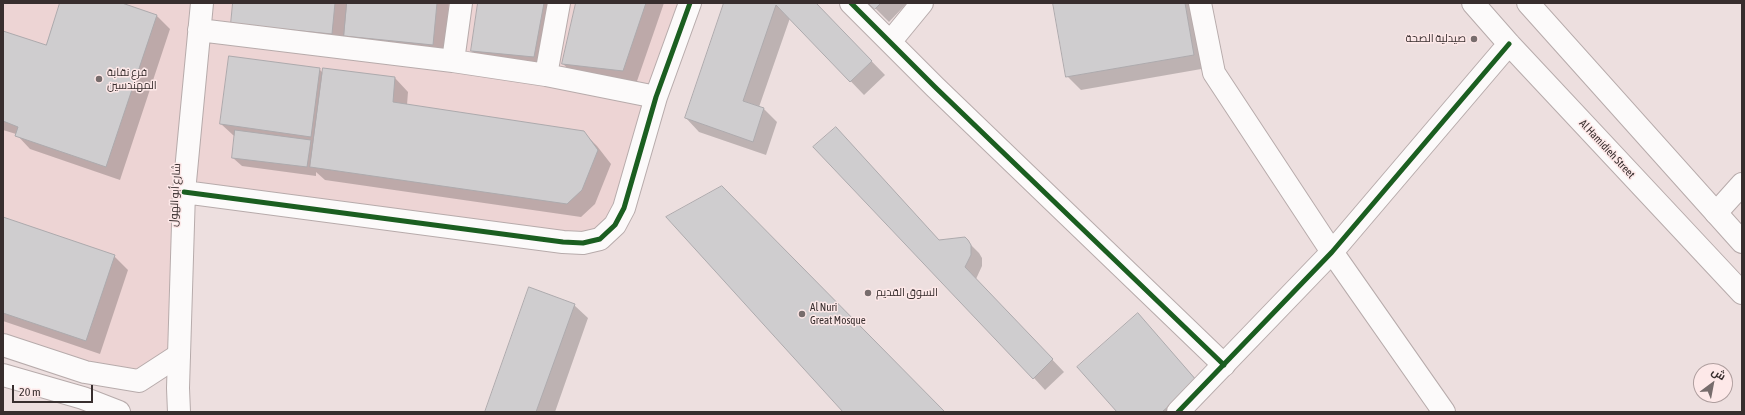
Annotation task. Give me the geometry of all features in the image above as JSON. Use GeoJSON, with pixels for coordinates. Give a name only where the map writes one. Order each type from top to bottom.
{"type":"FeatureCollection","features":[{"type":"Feature","properties":{"kind":"street","name":"شارع أبو الهول"},"geometry":{"type":"LineString","coordinates":[[179,412],[179,355],[184,192],[202,3]]}},
{"type":"Feature","properties":{"kind":"street"},"geometry":{"type":"LineString","coordinates":[[453,61],[461,3]]}},
{"type":"Feature","properties":{"kind":"street"},"geometry":{"type":"LineString","coordinates":[[546,75],[559,3]]}},
{"type":"Feature","properties":{"kind":"street"},"geometry":{"type":"LineString","coordinates":[[184,192],[556,241],[583,243],[600,239],[615,225],[624,208],[656,97],[690,3]]}},
{"type":"Feature","properties":{"kind":"street"},"geometry":{"type":"LineString","coordinates":[[851,3],[1224,365]]}},
{"type":"Feature","properties":{"kind":"street"},"geometry":{"type":"LineString","coordinates":[[890,42],[922,3]]}},
{"type":"Feature","properties":{"kind":"street"},"geometry":{"type":"LineString","coordinates":[[1200,3],[1214,73],[1332,252],[1444,412]]}},
{"type":"Feature","properties":{"kind":"street","name":"Al Hamidieh Street"},"geometry":{"type":"LineString","coordinates":[[1473,3],[1509,44],[1742,293]]}},
{"type":"Feature","properties":{"kind":"street"},"geometry":{"type":"LineString","coordinates":[[1539,7],[1742,242]]}},
{"type":"Feature","properties":{"kind":"street"},"geometry":{"type":"LineString","coordinates":[[199,30],[453,61],[546,75],[656,97]]}},
{"type":"Feature","properties":{"kind":"street"},"geometry":{"type":"LineString","coordinates":[[1178,412],[1332,252],[1509,44]]}},
{"type":"Feature","properties":{"kind":"street"},"geometry":{"type":"LineString","coordinates":[[1716,213],[1742,184]]}},
{"type":"Feature","properties":{"kind":"street"},"geometry":{"type":"LineString","coordinates":[[3,345],[85,372],[139,381],[179,355]]}},
{"type":"Feature","properties":{"kind":"street"},"geometry":{"type":"LineString","coordinates":[[3,375],[83,398],[119,412]]}},
{"type":"Feature","properties":{"kind":"shaded area"},"geometry":{"type":"Polygon","coordinates":[[[3,3],[690,3],[656,97],[600,239],[184,192],[179,355],[139,381],[3,345],[3,3]]]}},
{"type":"Feature","properties":{"kind":"building"},"geometry":{"type":"Polygon","coordinates":[[[60,3],[122,3],[157,15],[106,167],[15,136],[18,127],[3,121],[3,31],[46,45],[60,3]]]}},
{"type":"Feature","properties":{"kind":"building"},"geometry":{"type":"Polygon","coordinates":[[[233,3],[335,3],[332,34],[231,24],[233,3]]]}},
{"type":"Feature","properties":{"kind":"building"},"geometry":{"type":"Polygon","coordinates":[[[347,3],[437,3],[433,45],[344,36],[347,3]]]}},
{"type":"Feature","properties":{"kind":"building"},"geometry":{"type":"Polygon","coordinates":[[[478,3],[544,3],[534,57],[471,51],[478,3]]]}},
{"type":"Feature","properties":{"kind":"building"},"geometry":{"type":"Polygon","coordinates":[[[576,3],[646,3],[623,71],[562,64],[576,3]]]}},
{"type":"Feature","properties":{"kind":"building"},"geometry":{"type":"Polygon","coordinates":[[[724,3],[816,3],[872,61],[850,82],[776,5],[743,101],[764,108],[753,142],[685,118],[724,3]]]}},
{"type":"Feature","properties":{"kind":"building"},"geometry":{"type":"Polygon","coordinates":[[[868,3],[881,3],[875,9],[868,3]]]}},
{"type":"Feature","properties":{"kind":"building"},"geometry":{"type":"Polygon","coordinates":[[[1053,3],[1185,3],[1194,55],[1066,77],[1053,3]]]}},
{"type":"Feature","properties":{"kind":"building"},"geometry":{"type":"Polygon","coordinates":[[[229,56],[320,68],[311,137],[220,124],[229,56]]]}},
{"type":"Feature","properties":{"kind":"building"},"geometry":{"type":"Polygon","coordinates":[[[323,68],[395,77],[393,102],[584,131],[598,150],[582,190],[567,204],[310,167],[323,68]]]}},
{"type":"Feature","properties":{"kind":"building"},"geometry":{"type":"Polygon","coordinates":[[[836,127],[939,240],[965,237],[968,240],[971,245],[971,255],[965,267],[1053,359],[1033,379],[813,147],[836,127]]]}},
{"type":"Feature","properties":{"kind":"building"},"geometry":{"type":"Polygon","coordinates":[[[235,130],[311,140],[307,167],[232,158],[235,130]]]}},
{"type":"Feature","properties":{"kind":"building","name":"Al Nuri Great Mosque"},"geometry":{"type":"Polygon","coordinates":[[[722,186],[945,412],[843,412],[666,217],[722,186]]]}},
{"type":"Feature","properties":{"kind":"building"},"geometry":{"type":"Polygon","coordinates":[[[3,217],[115,255],[86,341],[3,313],[3,217]]]}},
{"type":"Feature","properties":{"kind":"building"},"geometry":{"type":"Polygon","coordinates":[[[529,287],[575,304],[536,412],[485,412],[529,287]]]}},
{"type":"Feature","properties":{"kind":"building"},"geometry":{"type":"Polygon","coordinates":[[[1138,313],[1197,381],[1162,412],[1117,412],[1077,367],[1138,313]]]}},
{"type":"Feature","properties":{"kind":"cycle path"},"geometry":{"type":"LineString","coordinates":[[184,192],[563,242],[583,243],[600,239],[615,225],[624,208],[656,97],[690,3]]}},
{"type":"Feature","properties":{"kind":"cycle path"},"geometry":{"type":"LineString","coordinates":[[851,3],[935,87],[1224,365]]}},
{"type":"Feature","properties":{"kind":"cycle path"},"geometry":{"type":"LineString","coordinates":[[1178,412],[1332,252],[1509,44]]}},
{"type":"Feature","properties":{"kind":"place","name":"صيدلية الصحة"},"geometry":{"type":"Point","coordinates":[1474,39]}},
{"type":"Feature","properties":{"kind":"place","name":"فرع نقابة المهندسين"},"geometry":{"type":"Point","coordinates":[99,79]}},
{"type":"Feature","properties":{"kind":"place","name":"السوق القديم"},"geometry":{"type":"Point","coordinates":[868,293]}},
{"type":"Feature","properties":{"kind":"place","name":"Al Nuri Great Mosque"},"geometry":{"type":"Point","coordinates":[802,314]}}]}
